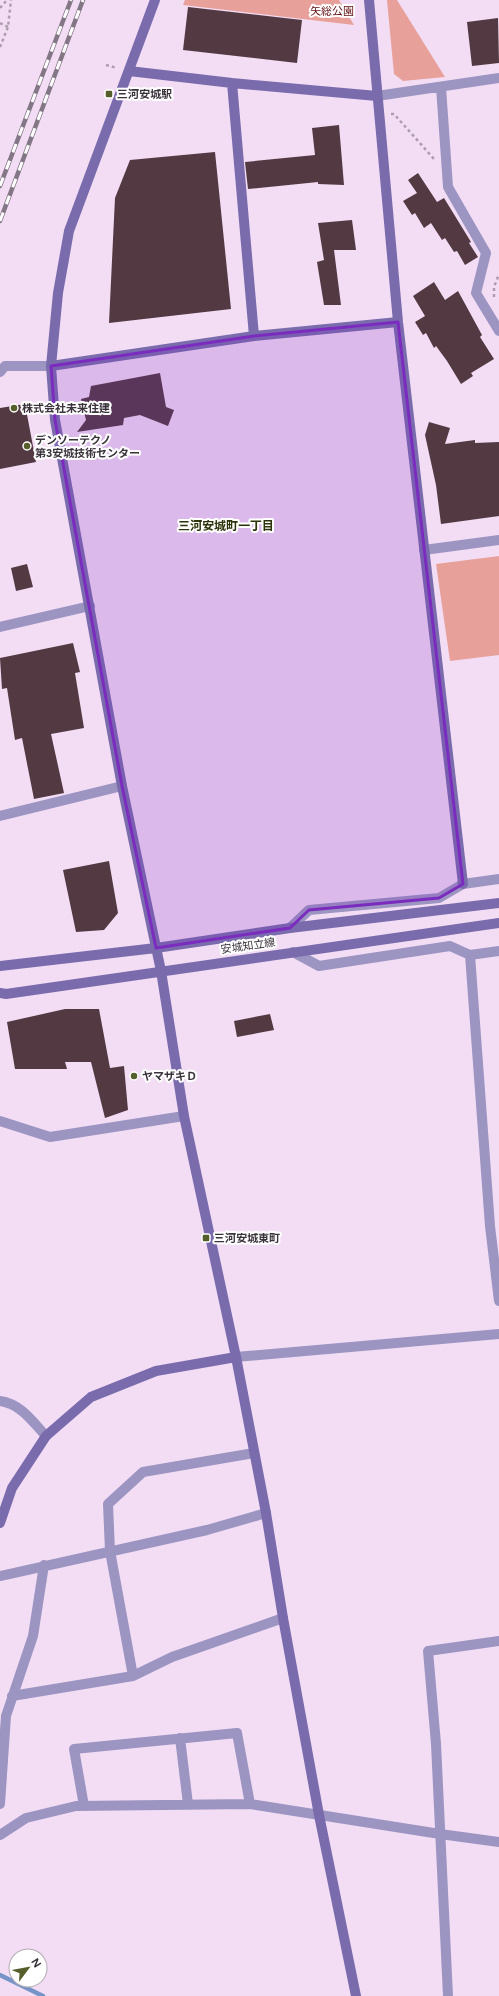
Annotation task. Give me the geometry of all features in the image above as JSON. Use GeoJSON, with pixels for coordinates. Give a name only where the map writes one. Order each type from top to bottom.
{"type":"FeatureCollection","features":[{"type":"Feature","properties":{"kind":"street"},"geometry":{"type":"LineString","coordinates":[[155,0],[69,231],[58,293],[51,366],[56,420],[122,786],[161,971],[184,1116],[236,1358],[266,1513],[283,1618],[319,1815],[356,1996]]}},
{"type":"Feature","properties":{"kind":"street"},"geometry":{"type":"LineString","coordinates":[[369,0],[398,322],[463,884]]}},
{"type":"Feature","properties":{"kind":"street"},"geometry":{"type":"LineString","coordinates":[[129,70],[232,83],[377,96],[499,78]]}},
{"type":"Feature","properties":{"kind":"street"},"geometry":{"type":"LineString","coordinates":[[232,83],[254,336]]}},
{"type":"Feature","properties":{"kind":"street"},"geometry":{"type":"LineString","coordinates":[[441,86],[448,187],[486,253],[476,293],[499,331]]}},
{"type":"Feature","properties":{"kind":"street"},"geometry":{"type":"LineString","coordinates":[[0,372],[5,366],[51,366],[254,336],[398,322]]}},
{"type":"Feature","properties":{"kind":"street"},"geometry":{"type":"LineString","coordinates":[[424,550],[499,540]]}},
{"type":"Feature","properties":{"kind":"street"},"geometry":{"type":"LineString","coordinates":[[0,627],[90,606]]}},
{"type":"Feature","properties":{"kind":"street"},"geometry":{"type":"LineString","coordinates":[[0,816],[122,786]]}},
{"type":"Feature","properties":{"kind":"street"},"geometry":{"type":"LineString","coordinates":[[290,928],[309,910],[439,898],[463,884],[499,879]]}},
{"type":"Feature","properties":{"kind":"street","name":"安城知立線"},"geometry":{"type":"LineString","coordinates":[[0,966],[156,948],[290,928],[499,903]]}},
{"type":"Feature","properties":{"kind":"street","name":"安城知立線"},"geometry":{"type":"LineString","coordinates":[[0,993],[6,994],[293,952],[499,924]]}},
{"type":"Feature","properties":{"kind":"street"},"geometry":{"type":"LineString","coordinates":[[293,952],[319,966],[450,946],[470,955],[499,951]]}},
{"type":"Feature","properties":{"kind":"street"},"geometry":{"type":"LineString","coordinates":[[470,955],[494,1225],[499,1301]]}},
{"type":"Feature","properties":{"kind":"street"},"geometry":{"type":"LineString","coordinates":[[0,1122],[50,1137],[184,1116]]}},
{"type":"Feature","properties":{"kind":"street"},"geometry":{"type":"LineString","coordinates":[[0,1523],[12,1488],[46,1436],[91,1397],[156,1371],[236,1358],[499,1334]]}},
{"type":"Feature","properties":{"kind":"street"},"geometry":{"type":"LineString","coordinates":[[0,1400],[11,1402],[20,1408],[46,1436]]}},
{"type":"Feature","properties":{"kind":"street"},"geometry":{"type":"LineString","coordinates":[[133,1676],[110,1551],[108,1504],[143,1472],[254,1453]]}},
{"type":"Feature","properties":{"kind":"street"},"geometry":{"type":"LineString","coordinates":[[0,1576],[44,1565],[208,1530],[266,1513]]}},
{"type":"Feature","properties":{"kind":"street"},"geometry":{"type":"LineString","coordinates":[[0,1804],[6,1716],[32,1636],[44,1565]]}},
{"type":"Feature","properties":{"kind":"street"},"geometry":{"type":"LineString","coordinates":[[12,1696],[133,1676],[172,1657],[283,1618]]}},
{"type":"Feature","properties":{"kind":"street"},"geometry":{"type":"LineString","coordinates":[[448,1996],[436,1744],[428,1652],[499,1641]]}},
{"type":"Feature","properties":{"kind":"street"},"geometry":{"type":"LineString","coordinates":[[84,1806],[74,1749],[237,1732],[250,1804]]}},
{"type":"Feature","properties":{"kind":"street"},"geometry":{"type":"LineString","coordinates":[[180,1738],[188,1804]]}},
{"type":"Feature","properties":{"kind":"street"},"geometry":{"type":"LineString","coordinates":[[0,1835],[26,1818],[76,1806],[250,1804],[499,1842]]}},
{"type":"Feature","properties":{"kind":"path"},"geometry":{"type":"LineString","coordinates":[[0,8],[8,0]]}},
{"type":"Feature","properties":{"kind":"path"},"geometry":{"type":"LineString","coordinates":[[0,47],[8,26],[11,0]]}},
{"type":"Feature","properties":{"kind":"path"},"geometry":{"type":"LineString","coordinates":[[0,23],[8,26]]}},
{"type":"Feature","properties":{"kind":"path"},"geometry":{"type":"LineString","coordinates":[[496,303],[494,299],[494,287],[499,274]]}},
{"type":"Feature","properties":{"kind":"highlighted area"},"geometry":{"type":"Polygon","coordinates":[[[398,322],[463,884],[439,898],[309,910],[290,928],[156,948],[122,786],[55,420],[51,366],[254,336],[398,322]]]}},
{"type":"Feature","properties":{"kind":"green space","name":"矢総公園"},"geometry":{"type":"Polygon","coordinates":[[[185,0],[339,0],[354,25],[183,5],[185,0]]]}},
{"type":"Feature","properties":{"kind":"green space"},"geometry":{"type":"Polygon","coordinates":[[[387,0],[397,0],[445,77],[403,81],[394,74],[387,0]]]}},
{"type":"Feature","properties":{"kind":"green space"},"geometry":{"type":"Polygon","coordinates":[[[499,556],[499,655],[450,661],[436,564],[499,556]]]}},
{"type":"Feature","properties":{"kind":"building"},"geometry":{"type":"Polygon","coordinates":[[[188,7],[302,20],[297,63],[183,50],[188,7]]]}},
{"type":"Feature","properties":{"kind":"building"},"geometry":{"type":"Polygon","coordinates":[[[498,18],[499,63],[472,66],[467,22],[498,18]]]}},
{"type":"Feature","properties":{"kind":"building"},"geometry":{"type":"Polygon","coordinates":[[[339,125],[344,185],[318,184],[318,182],[248,189],[245,162],[315,155],[312,128],[339,125]]]}},
{"type":"Feature","properties":{"kind":"building"},"geometry":{"type":"Polygon","coordinates":[[[215,152],[231,309],[109,323],[115,198],[130,160],[215,152]]]}},
{"type":"Feature","properties":{"kind":"building"},"geometry":{"type":"Polygon","coordinates":[[[418,173],[437,202],[444,198],[471,242],[469,243],[478,257],[465,265],[457,251],[454,252],[445,238],[442,240],[431,223],[424,228],[415,213],[412,215],[403,201],[417,193],[408,180],[418,173]]]}},
{"type":"Feature","properties":{"kind":"building"},"geometry":{"type":"Polygon","coordinates":[[[352,220],[356,250],[334,250],[341,305],[324,305],[317,262],[324,260],[318,223],[352,220]]]}},
{"type":"Feature","properties":{"kind":"building"},"geometry":{"type":"Polygon","coordinates":[[[434,282],[445,300],[458,291],[482,335],[480,337],[494,359],[471,373],[473,376],[461,384],[436,346],[434,348],[426,333],[423,335],[415,322],[425,316],[413,296],[434,282]]]}},
{"type":"Feature","properties":{"kind":"building"},"geometry":{"type":"Polygon","coordinates":[[[160,373],[166,407],[174,410],[168,426],[140,415],[124,418],[123,425],[77,432],[86,420],[81,399],[89,397],[91,386],[160,373]]]}},
{"type":"Feature","properties":{"kind":"building"},"geometry":{"type":"Polygon","coordinates":[[[25,404],[36,462],[0,469],[0,408],[25,404]]]}},
{"type":"Feature","properties":{"kind":"building"},"geometry":{"type":"Polygon","coordinates":[[[429,422],[450,428],[445,444],[475,440],[475,443],[499,442],[499,516],[441,524],[436,485],[425,435],[429,422]]]}},
{"type":"Feature","properties":{"kind":"building"},"geometry":{"type":"Polygon","coordinates":[[[27,564],[33,587],[16,591],[11,568],[27,564]]]}},
{"type":"Feature","properties":{"kind":"building"},"geometry":{"type":"Polygon","coordinates":[[[73,643],[80,672],[75,673],[84,728],[51,734],[64,793],[34,799],[22,738],[15,740],[7,688],[2,689],[0,658],[73,643]]]}},
{"type":"Feature","properties":{"kind":"building"},"geometry":{"type":"Polygon","coordinates":[[[109,861],[118,913],[104,930],[76,932],[63,870],[109,861]]]}},
{"type":"Feature","properties":{"kind":"building"},"geometry":{"type":"Polygon","coordinates":[[[65,1009],[99,1009],[110,1068],[124,1066],[128,1110],[105,1118],[91,1062],[65,1062],[67,1069],[15,1069],[7,1022],[65,1009]]]}},
{"type":"Feature","properties":{"kind":"building"},"geometry":{"type":"Polygon","coordinates":[[[270,1014],[274,1030],[237,1037],[234,1021],[270,1014]]]}},
{"type":"Feature","properties":{"kind":"waterway"},"geometry":{"type":"LineString","coordinates":[[0,1975],[43,1996]]}},
{"type":"Feature","properties":{"kind":"railway"},"geometry":{"type":"LineString","coordinates":[[0,186],[71,0]]}},
{"type":"Feature","properties":{"kind":"railway"},"geometry":{"type":"LineString","coordinates":[[0,221],[83,0]]}},
{"type":"Feature","properties":{"kind":"place","name":"三河安城駅"},"geometry":{"type":"Point","coordinates":[109,94]}},
{"type":"Feature","properties":{"kind":"place","name":"株式会社未来住建"},"geometry":{"type":"Point","coordinates":[14,408]}},
{"type":"Feature","properties":{"kind":"place","name":"デンソーテクノ 第3安城技術センター"},"geometry":{"type":"Point","coordinates":[27,446]}},
{"type":"Feature","properties":{"kind":"place","name":"ヤマザキＤ"},"geometry":{"type":"Point","coordinates":[134,1076]}},
{"type":"Feature","properties":{"kind":"place","name":"三河安城東町"},"geometry":{"type":"Point","coordinates":[206,1238]}},
{"type":"Feature","properties":{"kind":"district","name":"三河安城町一丁目"},"geometry":{"type":"Point","coordinates":[226,526]}}]}
